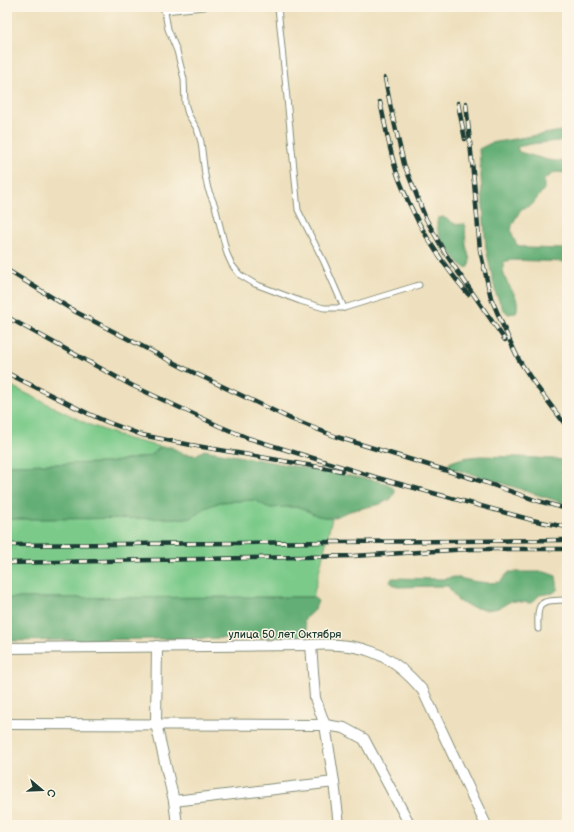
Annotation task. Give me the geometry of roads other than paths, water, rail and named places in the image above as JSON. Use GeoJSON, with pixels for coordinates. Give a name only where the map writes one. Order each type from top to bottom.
{"type":"FeatureCollection","features":[{"type":"Feature","properties":{"kind":"street","name":"улица 50 лет Октября"},"geometry":{"type":"LineString","coordinates":[[7,648],[332,644],[365,649],[378,654],[404,670],[423,691],[486,825]]}},
{"type":"Feature","properties":{"kind":"street"},"geometry":{"type":"LineString","coordinates":[[311,645],[315,698],[325,725],[339,825]]}},
{"type":"Feature","properties":{"kind":"street"},"geometry":{"type":"LineString","coordinates":[[157,646],[156,724],[174,801],[177,825]]}},
{"type":"Feature","properties":{"kind":"street"},"geometry":{"type":"LineString","coordinates":[[7,724],[325,725],[344,728],[364,739],[410,825]]}},
{"type":"Feature","properties":{"kind":"street"},"geometry":{"type":"LineString","coordinates":[[174,801],[334,782]]}},
{"type":"Feature","properties":{"kind":"lane"},"geometry":{"type":"LineString","coordinates":[[204,7],[164,9],[168,29],[177,51],[184,79],[185,103],[188,114],[197,129],[201,142],[204,175],[215,206],[227,254],[232,265],[240,275],[255,284],[324,308],[344,308],[419,285]]}},
{"type":"Feature","properties":{"kind":"lane"},"geometry":{"type":"LineString","coordinates":[[278,7],[298,210],[324,262],[344,308]]}},
{"type":"Feature","properties":{"kind":"lane"},"geometry":{"type":"LineString","coordinates":[[538,629],[537,612],[540,605],[551,600],[567,600]]}},
{"type":"Feature","properties":{"kind":"railway"},"geometry":{"type":"LineString","coordinates":[[385,78],[404,164],[426,219],[445,253],[505,340]]}},
{"type":"Feature","properties":{"kind":"railway"},"geometry":{"type":"LineString","coordinates":[[380,102],[396,170],[405,195],[428,240],[468,294]]}},
{"type":"Feature","properties":{"kind":"railway"},"geometry":{"type":"LineString","coordinates":[[458,103],[465,139]]}},
{"type":"Feature","properties":{"kind":"railway"},"geometry":{"type":"LineString","coordinates":[[466,103],[480,250],[491,298],[519,360],[567,427]]}},
{"type":"Feature","properties":{"kind":"railway"},"geometry":{"type":"LineString","coordinates":[[7,270],[76,312],[184,368],[291,419],[337,437],[567,509]]}},
{"type":"Feature","properties":{"kind":"railway"},"geometry":{"type":"LineString","coordinates":[[7,317],[131,385],[248,438],[378,478],[532,520],[567,527]]}},
{"type":"Feature","properties":{"kind":"railway"},"geometry":{"type":"LineString","coordinates":[[7,373],[89,414],[142,435],[342,471]]}},
{"type":"Feature","properties":{"kind":"railway"},"geometry":{"type":"LineString","coordinates":[[7,545],[567,540]]}},
{"type":"Feature","properties":{"kind":"railway"},"geometry":{"type":"LineString","coordinates":[[7,563],[353,556],[470,549],[567,549]]}}]}
